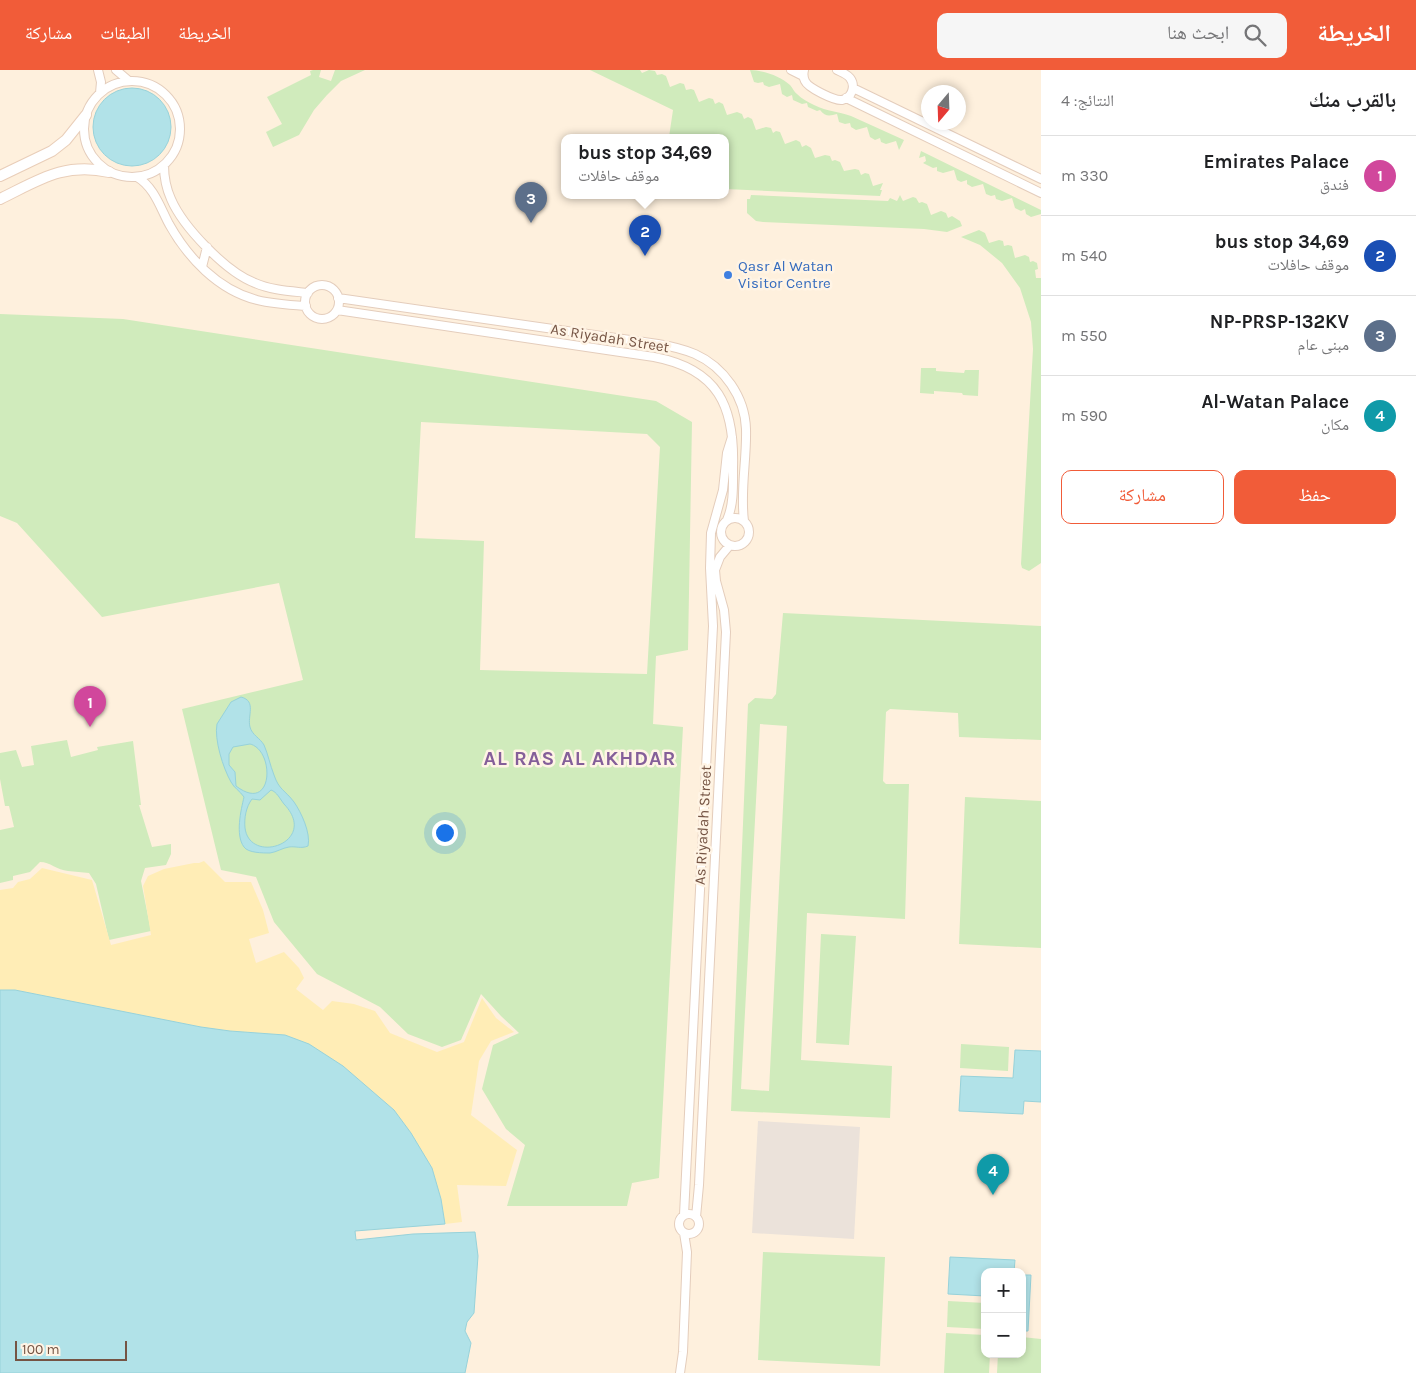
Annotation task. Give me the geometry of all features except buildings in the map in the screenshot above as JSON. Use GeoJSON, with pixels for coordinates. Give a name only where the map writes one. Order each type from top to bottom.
{"type":"FeatureCollection","features":[{"type":"Feature","properties":{"kind":"street"},"geometry":{"type":"LineString","coordinates":[[98,70],[101,82],[100,93]]}},
{"type":"Feature","properties":{"kind":"street"},"geometry":{"type":"LineString","coordinates":[[116,70],[128,81]]}},
{"type":"Feature","properties":{"kind":"street"},"geometry":{"type":"LineString","coordinates":[[791,70],[804,73],[806,83],[811,88],[840,100],[851,94],[853,88],[849,77],[837,70]]}},
{"type":"Feature","properties":{"kind":"street"},"geometry":{"type":"LineString","coordinates":[[0,176],[52,151],[66,140],[86,115],[94,99],[114,85],[128,81],[156,88],[171,101],[176,109],[180,126],[178,144],[170,159],[152,173],[137,177],[86,168],[62,171],[0,199]]}},
{"type":"Feature","properties":{"kind":"street"},"geometry":{"type":"LineString","coordinates":[[853,88],[1041,180]]}},
{"type":"Feature","properties":{"kind":"street"},"geometry":{"type":"LineString","coordinates":[[846,98],[1041,193]]}},
{"type":"Feature","properties":{"kind":"street"},"geometry":{"type":"LineString","coordinates":[[86,115],[84,134],[89,152],[109,172]]}},
{"type":"Feature","properties":{"kind":"street"},"geometry":{"type":"LineString","coordinates":[[164,165],[165,183],[172,201],[186,223],[207,247],[233,271],[254,283],[272,288],[308,293]]}},
{"type":"Feature","properties":{"kind":"street"},"geometry":{"type":"LineString","coordinates":[[137,177],[152,190],[177,236],[202,267],[226,286],[240,294],[264,301],[306,306]]}},
{"type":"Feature","properties":{"kind":"street"},"geometry":{"type":"LineString","coordinates":[[202,267],[207,247]]}},
{"type":"Feature","properties":{"kind":"street"},"geometry":{"type":"LineString","coordinates":[[325,285],[333,289],[338,298],[336,310],[330,316],[318,318],[311,314],[306,306],[308,293],[316,286],[325,285]]}},
{"type":"Feature","properties":{"kind":"street","name":"As Riyadah Street"},"geometry":{"type":"LineString","coordinates":[[338,298],[658,344],[686,350],[702,357],[716,367],[727,379],[737,394],[743,410],[746,427],[744,521]]}},
{"type":"Feature","properties":{"kind":"street","name":"As Riyadah Street"},"geometry":{"type":"LineString","coordinates":[[336,310],[654,358],[681,364],[706,378],[718,392],[726,408],[732,437],[734,460],[732,498],[727,520]]}},
{"type":"Feature","properties":{"kind":"street","name":"As Riyadah Street"},"geometry":{"type":"LineString","coordinates":[[684,1215],[713,626],[710,568],[711,533],[723,490],[727,453],[732,437]]}},
{"type":"Feature","properties":{"kind":"street"},"geometry":{"type":"LineString","coordinates":[[734,518],[744,521],[750,531],[748,540],[741,545],[730,545],[723,540],[722,527],[727,520],[734,518]]}},
{"type":"Feature","properties":{"kind":"street","name":"As Riyadah Street"},"geometry":{"type":"LineString","coordinates":[[696,1216],[726,632],[724,610],[715,574],[720,557],[730,545]]}},
{"type":"Feature","properties":{"kind":"street"},"geometry":{"type":"LineString","coordinates":[[680,1373],[683,1352],[687,1252],[684,1233],[678,1225],[684,1215],[690,1214],[696,1216],[699,1226],[693,1234],[687,1252]]}},
{"type":"Feature","properties":{"kind":"street"},"geometry":{"type":"LineString","coordinates":[[684,1233],[693,1234]]}},
{"type":"Feature","properties":{"kind":"shaded area"},"geometry":{"type":"Polygon","coordinates":[[[758,1121],[860,1127],[854,1239],[752,1233],[758,1121]]]}},
{"type":"Feature","properties":{"kind":"green space"},"geometry":{"type":"Polygon","coordinates":[[[321,70],[319,77],[331,81],[335,70],[365,70],[341,81],[314,110],[299,135],[273,147],[266,132],[282,124],[267,97],[311,75],[310,71],[321,70]]]}},
{"type":"Feature","properties":{"kind":"green space"},"geometry":{"type":"Polygon","coordinates":[[[590,70],[640,70],[642,73],[649,70],[655,71],[657,75],[662,74],[666,76],[670,87],[680,83],[684,84],[686,90],[694,90],[699,102],[709,98],[713,99],[715,104],[719,102],[723,104],[727,115],[737,112],[742,114],[744,119],[748,117],[752,119],[756,130],[766,127],[771,128],[773,133],[776,131],[780,132],[785,144],[796,140],[800,142],[802,147],[806,145],[811,148],[815,158],[825,155],[830,156],[832,161],[840,162],[844,171],[855,169],[859,170],[861,175],[869,174],[873,186],[883,183],[880,196],[729,189],[729,134],[669,134],[673,110],[590,70]]]}},
{"type":"Feature","properties":{"kind":"green space"},"geometry":{"type":"Polygon","coordinates":[[[750,70],[776,76],[790,85],[801,97],[814,105],[851,116],[904,140],[899,150],[896,141],[886,144],[881,142],[880,138],[875,140],[870,137],[867,127],[856,130],[851,127],[850,123],[839,122],[837,114],[826,115],[820,110],[817,111],[808,107],[807,103],[802,104],[793,100],[792,95],[787,97],[782,94],[780,84],[769,87],[764,85],[763,82],[754,82],[750,70]]]}},
{"type":"Feature","properties":{"kind":"green space"},"geometry":{"type":"Polygon","coordinates":[[[921,151],[1041,210],[1041,214],[1031,217],[1026,214],[1025,209],[1021,211],[1015,208],[1012,198],[1002,201],[996,199],[995,195],[986,194],[983,184],[972,187],[967,184],[967,180],[961,182],[957,180],[954,170],[943,173],[937,171],[937,167],[933,168],[923,163],[926,161],[925,156],[919,158],[921,151]]]}},
{"type":"Feature","properties":{"kind":"green space"},"geometry":{"type":"Polygon","coordinates":[[[751,195],[888,201],[890,198],[897,201],[900,195],[903,201],[913,197],[919,203],[927,204],[931,215],[941,211],[946,213],[948,218],[952,216],[960,221],[962,226],[947,232],[924,229],[756,221],[747,213],[747,199],[750,199],[751,195]]]}},
{"type":"Feature","properties":{"kind":"green space"},"geometry":{"type":"Polygon","coordinates":[[[979,230],[985,233],[989,243],[999,240],[1003,241],[1004,246],[1012,246],[1015,258],[1025,255],[1029,257],[1030,262],[1037,263],[1038,269],[1035,270],[1036,278],[1041,278],[1041,563],[1029,571],[1022,568],[1021,564],[1033,349],[1031,322],[1020,288],[1002,263],[980,245],[961,237],[979,230]]]}},
{"type":"Feature","properties":{"kind":"green space"},"geometry":{"type":"Polygon","coordinates":[[[0,314],[123,319],[656,401],[692,422],[688,650],[656,656],[653,724],[683,727],[659,1178],[632,1183],[627,1206],[507,1206],[525,1145],[506,1129],[482,1089],[493,1045],[519,1033],[481,994],[461,1040],[442,1047],[408,1034],[380,1007],[317,974],[274,922],[256,877],[221,870],[182,709],[303,680],[279,583],[102,617],[17,523],[0,516],[0,314]],[[421,422],[415,538],[484,541],[480,670],[647,674],[660,447],[647,434],[421,422]]]}},
{"type":"Feature","properties":{"kind":"green space"},"geometry":{"type":"Polygon","coordinates":[[[921,368],[936,368],[936,371],[964,373],[965,370],[979,370],[978,396],[934,391],[934,394],[920,393],[921,368]]]}},
{"type":"Feature","properties":{"kind":"green space"},"geometry":{"type":"Polygon","coordinates":[[[783,613],[1041,626],[1041,740],[959,737],[958,713],[890,709],[886,712],[883,781],[886,784],[909,784],[905,919],[807,913],[801,1060],[892,1066],[890,1118],[731,1111],[748,704],[755,698],[772,699],[776,694],[783,613]],[[760,724],[741,1089],[769,1091],[787,726],[760,724]]]}},
{"type":"Feature","properties":{"kind":"green space"},"geometry":{"type":"Polygon","coordinates":[[[67,740],[71,757],[98,750],[97,747],[133,741],[141,805],[139,805],[152,847],[171,844],[171,854],[166,865],[145,868],[141,881],[151,931],[109,940],[96,884],[89,873],[64,870],[40,862],[30,872],[13,876],[13,880],[0,883],[0,830],[14,827],[9,806],[5,806],[0,779],[0,753],[16,750],[22,767],[34,765],[31,746],[67,740]]]}},
{"type":"Feature","properties":{"kind":"green space"},"geometry":{"type":"Polygon","coordinates":[[[965,797],[1041,801],[1041,948],[959,944],[965,797]]]}},
{"type":"Feature","properties":{"kind":"green space"},"geometry":{"type":"Polygon","coordinates":[[[821,934],[856,936],[849,1045],[816,1043],[821,934]]]}},
{"type":"Feature","properties":{"kind":"green space"},"geometry":{"type":"Polygon","coordinates":[[[961,1044],[1009,1047],[1008,1071],[960,1068],[961,1044]]]}},
{"type":"Feature","properties":{"kind":"green space"},"geometry":{"type":"Polygon","coordinates":[[[763,1252],[885,1257],[880,1366],[758,1360],[763,1252]]]}},
{"type":"Feature","properties":{"kind":"green space"},"geometry":{"type":"Polygon","coordinates":[[[948,1301],[981,1303],[981,1329],[947,1327],[948,1301]]]}},
{"type":"Feature","properties":{"kind":"green space"},"geometry":{"type":"Polygon","coordinates":[[[946,1333],[981,1335],[981,1358],[990,1358],[989,1373],[944,1373],[946,1333]]]}},
{"type":"Feature","properties":{"kind":"green space"},"geometry":{"type":"Polygon","coordinates":[[[1026,1337],[1041,1339],[1041,1373],[997,1373],[998,1358],[1026,1358],[1026,1337]]]}},
{"type":"Feature","properties":{"kind":"sand"},"geometry":{"type":"Polygon","coordinates":[[[204,861],[225,882],[251,882],[263,910],[269,933],[249,939],[256,963],[284,952],[299,968],[304,978],[296,989],[323,1010],[332,1001],[354,1004],[375,1011],[390,1033],[437,1052],[464,1042],[482,998],[496,1018],[514,1032],[491,1041],[479,1061],[471,1115],[517,1150],[506,1186],[457,1185],[462,1222],[445,1224],[441,1199],[432,1168],[411,1133],[394,1110],[343,1066],[308,1044],[285,1035],[201,1027],[15,990],[0,990],[0,890],[13,888],[18,882],[30,879],[42,868],[92,880],[111,945],[151,935],[143,886],[148,876],[164,869],[204,861]]]}},
{"type":"Feature","properties":{"kind":"water"},"geometry":{"type":"Polygon","coordinates":[[[132,88],[147,91],[160,99],[168,112],[171,127],[168,142],[160,155],[147,163],[132,166],[117,163],[104,155],[96,142],[93,127],[96,112],[104,99],[117,91],[132,88]]]}},
{"type":"Feature","properties":{"kind":"water"},"geometry":{"type":"Polygon","coordinates":[[[241,697],[249,702],[251,730],[264,745],[278,784],[300,811],[307,829],[308,846],[289,847],[270,853],[260,853],[246,849],[241,842],[239,829],[244,797],[232,784],[228,776],[222,761],[216,730],[217,724],[231,702],[241,697]],[[250,744],[233,747],[229,754],[229,765],[235,772],[236,786],[249,793],[258,793],[264,787],[267,778],[267,768],[264,757],[258,749],[250,744]],[[271,790],[260,800],[252,799],[247,809],[245,828],[250,839],[258,846],[269,847],[280,844],[289,838],[294,829],[293,818],[275,792],[271,790]]]}},
{"type":"Feature","properties":{"kind":"water"},"geometry":{"type":"Polygon","coordinates":[[[0,990],[15,990],[201,1027],[285,1035],[309,1044],[343,1066],[394,1110],[411,1133],[432,1168],[441,1199],[445,1224],[355,1231],[356,1240],[413,1234],[475,1232],[478,1256],[474,1313],[467,1322],[465,1331],[471,1343],[465,1373],[0,1373],[0,990]]]}},
{"type":"Feature","properties":{"kind":"water"},"geometry":{"type":"Polygon","coordinates":[[[1015,1050],[1041,1051],[1041,1102],[1024,1101],[1023,1114],[959,1111],[961,1076],[1013,1078],[1015,1050]]]}},
{"type":"Feature","properties":{"kind":"water"},"geometry":{"type":"Polygon","coordinates":[[[950,1257],[1015,1260],[1014,1268],[981,1268],[981,1296],[948,1294],[950,1257]]]}},
{"type":"Feature","properties":{"kind":"water"},"geometry":{"type":"Polygon","coordinates":[[[1026,1275],[1031,1275],[1028,1331],[1026,1331],[1026,1275]]]}},
{"type":"Feature","properties":{"kind":"place","name":"NP-PRSP-132KV"},"geometry":{"type":"Point","coordinates":[531,223]}},
{"type":"Feature","properties":{"kind":"place","name":"bus stop 34,69"},"geometry":{"type":"Point","coordinates":[645,256]}},
{"type":"Feature","properties":{"kind":"place","name":"Qasr Al Watan Visitor Centre"},"geometry":{"type":"Point","coordinates":[728,275]}},
{"type":"Feature","properties":{"kind":"place","name":"Emirates Palace"},"geometry":{"type":"Point","coordinates":[90,727]}},
{"type":"Feature","properties":{"kind":"place","name":"Al-Watan Palace"},"geometry":{"type":"Point","coordinates":[993,1195]}},
{"type":"Feature","properties":{"kind":"district","name":"AL RAS AL AKHDAR"},"geometry":{"type":"Point","coordinates":[580,758]}}]}
